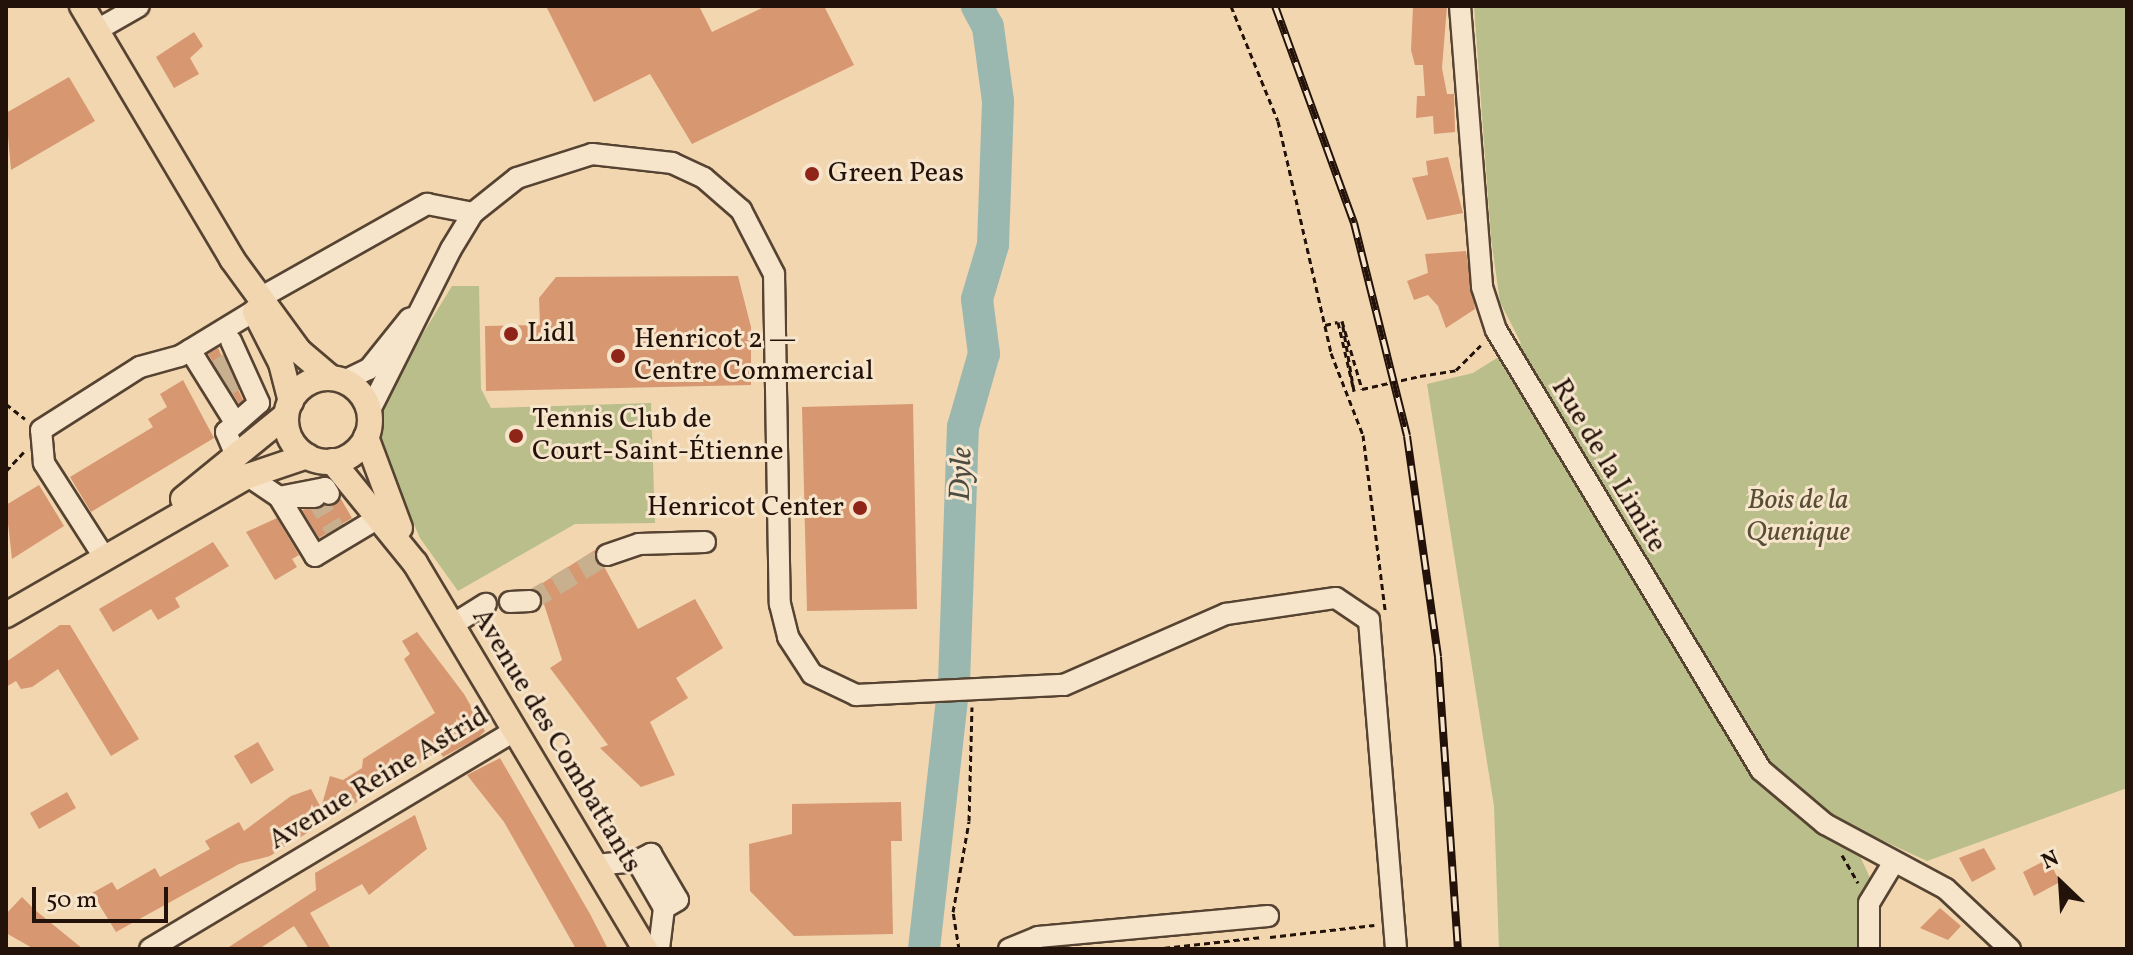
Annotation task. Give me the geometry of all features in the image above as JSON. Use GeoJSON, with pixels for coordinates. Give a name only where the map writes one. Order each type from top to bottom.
{"type":"FeatureCollection","features":[{"type":"Feature","properties":{"kind":"main road"},"geometry":{"type":"LineString","coordinates":[[82,6],[257,304],[281,363],[288,409],[288,434],[307,456]]}},
{"type":"Feature","properties":{"kind":"main road"},"geometry":{"type":"LineString","coordinates":[[243,467],[307,456],[332,461],[357,451],[366,437],[370,410],[299,351],[257,304]]}},
{"type":"Feature","properties":{"kind":"main road"},"geometry":{"type":"LineString","coordinates":[[6,615],[104,557],[243,467],[307,383],[337,380]]}},
{"type":"Feature","properties":{"kind":"main road","name":"Avenue des Combattants"},"geometry":{"type":"LineString","coordinates":[[366,437],[415,563]]}},
{"type":"Feature","properties":{"kind":"main road","name":"Avenue des Combattants"},"geometry":{"type":"LineString","coordinates":[[332,461],[415,563],[645,949]]}},
{"type":"Feature","properties":{"kind":"street"},"geometry":{"type":"LineString","coordinates":[[97,30],[139,6]]}},
{"type":"Feature","properties":{"kind":"street","name":"Rue de la Limite"},"geometry":{"type":"LineString","coordinates":[[1460,6],[1482,287],[1496,330],[1714,701],[1761,770],[1825,824],[1892,865],[1946,889],[2010,949]]}},
{"type":"Feature","properties":{"kind":"street"},"geometry":{"type":"LineString","coordinates":[[370,410],[473,213],[517,178],[592,154],[659,160],[704,178],[741,210],[774,274],[770,525],[780,604],[788,637],[812,674],[856,695],[970,693],[1091,679],[1226,614],[1277,603],[1336,598],[1369,620],[1396,949]]}},
{"type":"Feature","properties":{"kind":"street"},"geometry":{"type":"LineString","coordinates":[[380,517],[338,537],[315,556],[306,499],[243,467],[226,432],[226,374],[257,304],[427,204],[473,213]]}},
{"type":"Feature","properties":{"kind":"street"},"geometry":{"type":"LineString","coordinates":[[337,380],[369,369],[435,287]]}},
{"type":"Feature","properties":{"kind":"street"},"geometry":{"type":"LineString","coordinates":[[104,557],[44,463],[41,430],[140,367],[226,374]]}},
{"type":"Feature","properties":{"kind":"street"},"geometry":{"type":"LineString","coordinates":[[607,555],[639,544],[705,542]]}},
{"type":"Feature","properties":{"kind":"street"},"geometry":{"type":"LineString","coordinates":[[452,625],[486,604]]}},
{"type":"Feature","properties":{"kind":"street","name":"Avenue Reine Astrid"},"geometry":{"type":"LineString","coordinates":[[150,949],[513,732]]}},
{"type":"Feature","properties":{"kind":"street"},"geometry":{"type":"LineString","coordinates":[[595,865],[637,861],[664,908],[659,949]]}},
{"type":"Feature","properties":{"kind":"street"},"geometry":{"type":"LineString","coordinates":[[1869,949],[1869,903],[1892,865]]}},
{"type":"Feature","properties":{"kind":"street"},"geometry":{"type":"LineString","coordinates":[[1009,949],[1038,937],[1268,916]]}},
{"type":"Feature","properties":{"kind":"path"},"geometry":{"type":"LineString","coordinates":[[1231,6],[1278,121],[1325,325],[1363,435],[1387,627]]}},
{"type":"Feature","properties":{"kind":"path"},"geometry":{"type":"LineString","coordinates":[[1325,325],[1338,322],[1354,391],[1342,321],[1362,389],[1456,370],[1496,330]]}},
{"type":"Feature","properties":{"kind":"path"},"geometry":{"type":"LineString","coordinates":[[6,404],[34,426]]}},
{"type":"Feature","properties":{"kind":"path"},"geometry":{"type":"LineString","coordinates":[[959,949],[953,912],[969,821],[970,693]]}},
{"type":"Feature","properties":{"kind":"path"},"geometry":{"type":"LineString","coordinates":[[1825,824],[1869,903]]}},
{"type":"Feature","properties":{"kind":"path"},"geometry":{"type":"LineString","coordinates":[[1154,949],[1395,923]]}},
{"type":"Feature","properties":{"kind":"green space","name":"Bois de la Quenique"},"geometry":{"type":"Polygon","coordinates":[[[1474,6],[2127,6],[2127,788],[1927,861],[1873,836],[1860,856],[1870,878],[1860,949],[1499,949],[1494,806],[1427,384],[1473,373],[1521,343],[1500,302],[1491,238],[1474,6]]]}},
{"type":"Feature","properties":{"kind":"green space","name":"Tennis Club de Court-Saint-Étienne"},"geometry":{"type":"Polygon","coordinates":[[[452,286],[479,286],[481,389],[491,408],[651,403],[655,523],[575,524],[458,591],[420,538],[382,452],[380,420],[391,386],[452,286]]]}},
{"type":"Feature","properties":{"kind":"building"},"geometry":{"type":"Polygon","coordinates":[[[546,6],[699,6],[712,32],[766,6],[824,6],[854,65],[692,144],[650,74],[594,102],[546,6]]]}},
{"type":"Feature","properties":{"kind":"building"},"geometry":{"type":"Polygon","coordinates":[[[1413,6],[1447,6],[1442,68],[1447,94],[1454,94],[1455,132],[1434,134],[1433,116],[1416,118],[1417,96],[1425,96],[1423,65],[1415,65],[1411,50],[1413,6]]]}},
{"type":"Feature","properties":{"kind":"building"},"geometry":{"type":"Polygon","coordinates":[[[194,32],[203,46],[190,58],[199,74],[174,88],[156,57],[194,32]]]}},
{"type":"Feature","properties":{"kind":"building"},"geometry":{"type":"Polygon","coordinates":[[[69,77],[95,121],[11,170],[6,113],[69,77]]]}},
{"type":"Feature","properties":{"kind":"building"},"geometry":{"type":"Polygon","coordinates":[[[1448,157],[1463,213],[1427,220],[1412,178],[1428,175],[1426,161],[1448,157]]]}},
{"type":"Feature","properties":{"kind":"building"},"geometry":{"type":"Polygon","coordinates":[[[1466,251],[1475,309],[1446,328],[1438,306],[1428,295],[1414,300],[1407,281],[1428,273],[1425,254],[1466,251]]]}},
{"type":"Feature","properties":{"kind":"building","name":"Henricot 2 — Centre Commercial"},"geometry":{"type":"Polygon","coordinates":[[[738,276],[751,327],[751,385],[486,391],[485,326],[540,325],[539,298],[556,277],[738,276]]]}},
{"type":"Feature","properties":{"kind":"building"},"geometry":{"type":"Polygon","coordinates":[[[218,348],[243,400],[239,404],[208,354],[218,348]]]}},
{"type":"Feature","properties":{"kind":"building"},"geometry":{"type":"Polygon","coordinates":[[[183,380],[214,438],[91,512],[70,477],[153,427],[148,419],[167,407],[160,394],[183,380]]]}},
{"type":"Feature","properties":{"kind":"building","name":"Henricot Center"},"geometry":{"type":"Polygon","coordinates":[[[913,404],[917,609],[807,611],[802,407],[913,404]]]}},
{"type":"Feature","properties":{"kind":"building"},"geometry":{"type":"Polygon","coordinates":[[[39,485],[64,526],[12,559],[6,505],[39,485]]]}},
{"type":"Feature","properties":{"kind":"building"},"geometry":{"type":"Polygon","coordinates":[[[341,499],[352,518],[319,538],[302,510],[341,499]]]}},
{"type":"Feature","properties":{"kind":"building"},"geometry":{"type":"Polygon","coordinates":[[[277,518],[299,555],[292,559],[297,567],[275,580],[246,532],[277,518]]]}},
{"type":"Feature","properties":{"kind":"building"},"geometry":{"type":"Polygon","coordinates":[[[213,542],[229,566],[175,598],[180,607],[158,620],[151,609],[113,632],[99,609],[213,542]]]}},
{"type":"Feature","properties":{"kind":"building"},"geometry":{"type":"Polygon","coordinates":[[[595,550],[638,629],[695,599],[723,648],[676,678],[688,698],[650,722],[675,775],[641,787],[600,748],[608,745],[550,668],[562,660],[541,595],[533,589],[595,550]]]}},
{"type":"Feature","properties":{"kind":"building"},"geometry":{"type":"Polygon","coordinates":[[[60,625],[70,625],[139,739],[111,756],[58,669],[32,687],[21,689],[16,681],[6,687],[6,662],[60,625]]]}},
{"type":"Feature","properties":{"kind":"building"},"geometry":{"type":"Polygon","coordinates":[[[417,632],[464,694],[485,731],[478,738],[443,757],[439,751],[270,856],[239,864],[116,932],[92,893],[112,882],[117,890],[155,868],[160,877],[210,849],[205,841],[239,822],[244,831],[291,796],[311,789],[321,808],[330,776],[343,780],[362,768],[363,759],[435,713],[404,659],[410,654],[402,641],[417,632]]]}},
{"type":"Feature","properties":{"kind":"building"},"geometry":{"type":"Polygon","coordinates":[[[258,742],[274,770],[251,784],[234,756],[258,742]]]}},
{"type":"Feature","properties":{"kind":"building"},"geometry":{"type":"Polygon","coordinates":[[[500,758],[608,949],[576,949],[504,822],[467,775],[500,758]]]}},
{"type":"Feature","properties":{"kind":"building"},"geometry":{"type":"Polygon","coordinates":[[[67,792],[76,808],[39,829],[30,813],[67,792]]]}},
{"type":"Feature","properties":{"kind":"building"},"geometry":{"type":"Polygon","coordinates":[[[901,802],[902,841],[891,841],[893,934],[794,936],[750,891],[749,844],[792,834],[792,804],[901,802]]]}},
{"type":"Feature","properties":{"kind":"building"},"geometry":{"type":"Polygon","coordinates":[[[415,815],[427,849],[369,895],[362,884],[310,913],[331,949],[309,949],[294,926],[259,949],[226,949],[316,890],[315,873],[415,815]]]}},
{"type":"Feature","properties":{"kind":"building"},"geometry":{"type":"Polygon","coordinates":[[[1984,848],[1996,869],[1972,882],[1959,858],[1984,848]]]}},
{"type":"Feature","properties":{"kind":"building"},"geometry":{"type":"Polygon","coordinates":[[[2048,859],[2060,882],[2034,896],[2023,872],[2048,859]]]}},
{"type":"Feature","properties":{"kind":"building"},"geometry":{"type":"Polygon","coordinates":[[[22,897],[83,949],[34,949],[6,933],[6,914],[22,897]]]}},
{"type":"Feature","properties":{"kind":"building"},"geometry":{"type":"Polygon","coordinates":[[[1940,908],[1961,926],[1948,940],[1920,928],[1940,908]]]}},
{"type":"Feature","properties":{"kind":"waterway","name":"Dyle"},"geometry":{"type":"LineString","coordinates":[[924,949],[954,683],[963,427],[984,354],[977,299],[993,245],[998,101],[988,27],[977,6]]}},
{"type":"Feature","properties":{"kind":"tunnel"},"geometry":{"type":"LineString","coordinates":[[214,372],[228,363]]}},
{"type":"Feature","properties":{"kind":"tunnel"},"geometry":{"type":"LineString","coordinates":[[224,388],[237,379]]}},
{"type":"Feature","properties":{"kind":"tunnel"},"geometry":{"type":"LineString","coordinates":[[315,497],[337,533]]}},
{"type":"Feature","properties":{"kind":"tunnel"},"geometry":{"type":"LineString","coordinates":[[530,601],[607,555]]}},
{"type":"Feature","properties":{"kind":"railway"},"geometry":{"type":"LineString","coordinates":[[1275,6],[1354,223],[1407,436],[1438,657],[1458,949]]}},
{"type":"Feature","properties":{"kind":"place","name":"Green Peas"},"geometry":{"type":"Point","coordinates":[812,174]}},
{"type":"Feature","properties":{"kind":"place","name":"Lidl"},"geometry":{"type":"Point","coordinates":[511,334]}},
{"type":"Feature","properties":{"kind":"place","name":"Henricot 2 — Centre Commercial"},"geometry":{"type":"Point","coordinates":[618,356]}},
{"type":"Feature","properties":{"kind":"place","name":"Tennis Club de Court-Saint-Étienne"},"geometry":{"type":"Point","coordinates":[516,436]}},
{"type":"Feature","properties":{"kind":"place","name":"Henricot Center"},"geometry":{"type":"Point","coordinates":[860,508]}}]}
